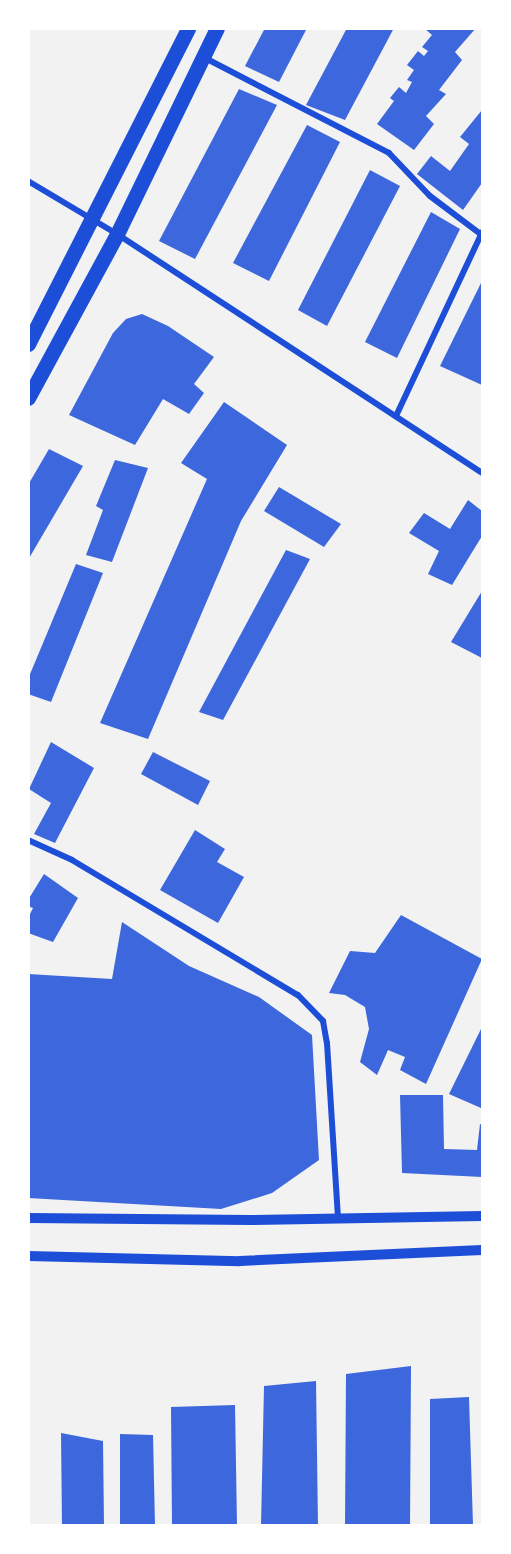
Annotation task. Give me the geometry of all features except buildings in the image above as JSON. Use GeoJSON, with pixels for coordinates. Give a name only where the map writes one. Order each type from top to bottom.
{"type":"FeatureCollection","features":[{"type":"Feature","properties":{"kind":"main road"},"geometry":{"type":"LineString","coordinates":[[28,344],[188,28]]}},
{"type":"Feature","properties":{"kind":"main road"},"geometry":{"type":"LineString","coordinates":[[28,398],[117,234],[217,28]]}},
{"type":"Feature","properties":{"kind":"street"},"geometry":{"type":"LineString","coordinates":[[202,57],[389,153],[430,196],[482,234],[396,416]]}},
{"type":"Feature","properties":{"kind":"street"},"geometry":{"type":"LineString","coordinates":[[28,181],[117,234],[483,473]]}},
{"type":"Feature","properties":{"kind":"street"},"geometry":{"type":"LineString","coordinates":[[28,840],[72,860],[298,995],[323,1021],[327,1043],[338,1220]]}},
{"type":"Feature","properties":{"kind":"street"},"geometry":{"type":"LineString","coordinates":[[28,1218],[338,1220],[483,1216]]}},
{"type":"Feature","properties":{"kind":"street"},"geometry":{"type":"LineString","coordinates":[[28,1256],[240,1261],[483,1250]]}}]}
